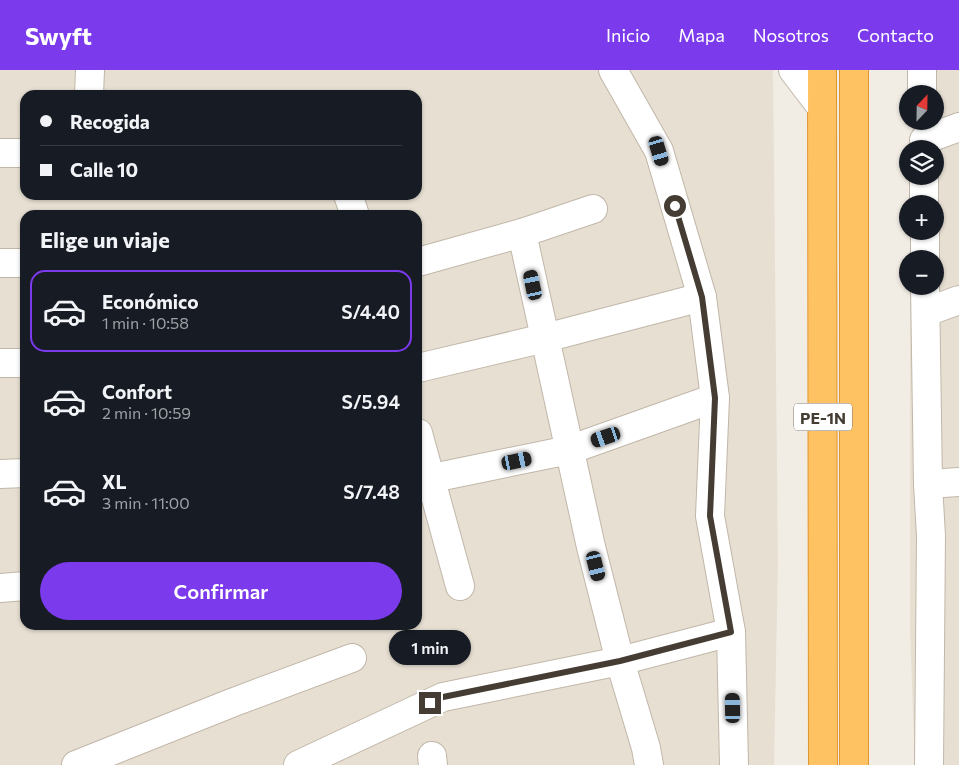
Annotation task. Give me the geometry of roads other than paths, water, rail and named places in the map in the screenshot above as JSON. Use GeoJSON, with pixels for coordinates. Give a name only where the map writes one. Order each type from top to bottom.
{"type":"FeatureCollection","features":[{"type":"Feature","properties":{"kind":"highway","name":"PE-1N"},"geometry":{"type":"LineString","coordinates":[[822,70],[823,765]]}},
{"type":"Feature","properties":{"kind":"highway","name":"PE-1N"},"geometry":{"type":"LineString","coordinates":[[854,70],[854,765]]}},
{"type":"Feature","properties":{"kind":"street"},"geometry":{"type":"LineString","coordinates":[[89,90],[90,70]]}},
{"type":"Feature","properties":{"kind":"street"},"geometry":{"type":"LineString","coordinates":[[613,70],[659,151],[702,297],[715,398],[710,516],[731,632],[734,765]]}},
{"type":"Feature","properties":{"kind":"street"},"geometry":{"type":"LineString","coordinates":[[793,70],[822,108]]}},
{"type":"Feature","properties":{"kind":"street"},"geometry":{"type":"LineString","coordinates":[[922,70],[922,85]]}},
{"type":"Feature","properties":{"kind":"street"},"geometry":{"type":"LineString","coordinates":[[924,136],[959,127]]}},
{"type":"Feature","properties":{"kind":"street"},"geometry":{"type":"LineString","coordinates":[[0,153],[20,153]]}},
{"type":"Feature","properties":{"kind":"street"},"geometry":{"type":"LineString","coordinates":[[422,261],[522,233],[593,209]]}},
{"type":"Feature","properties":{"kind":"street"},"geometry":{"type":"LineString","coordinates":[[522,233],[591,547],[649,765]]}},
{"type":"Feature","properties":{"kind":"street"},"geometry":{"type":"LineString","coordinates":[[0,263],[20,263]]}},
{"type":"Feature","properties":{"kind":"street"},"geometry":{"type":"LineString","coordinates":[[422,367],[545,338],[702,297]]}},
{"type":"Feature","properties":{"kind":"street"},"geometry":{"type":"LineString","coordinates":[[929,765],[931,536],[928,484],[926,299],[959,300]]}},
{"type":"Feature","properties":{"kind":"street"},"geometry":{"type":"LineString","coordinates":[[0,363],[20,363]]}},
{"type":"Feature","properties":{"kind":"street"},"geometry":{"type":"LineString","coordinates":[[424,480],[569,450],[715,398]]}},
{"type":"Feature","properties":{"kind":"street"},"geometry":{"type":"LineString","coordinates":[[422,465],[424,480],[460,586]]}},
{"type":"Feature","properties":{"kind":"street"},"geometry":{"type":"LineString","coordinates":[[0,474],[20,473]]}},
{"type":"Feature","properties":{"kind":"street"},"geometry":{"type":"LineString","coordinates":[[928,484],[959,482]]}},
{"type":"Feature","properties":{"kind":"street"},"geometry":{"type":"LineString","coordinates":[[0,588],[20,586]]}},
{"type":"Feature","properties":{"kind":"street"},"geometry":{"type":"LineString","coordinates":[[298,765],[443,697],[620,661],[731,632]]}},
{"type":"Feature","properties":{"kind":"street"},"geometry":{"type":"LineString","coordinates":[[76,765],[234,702],[352,658]]}}]}
